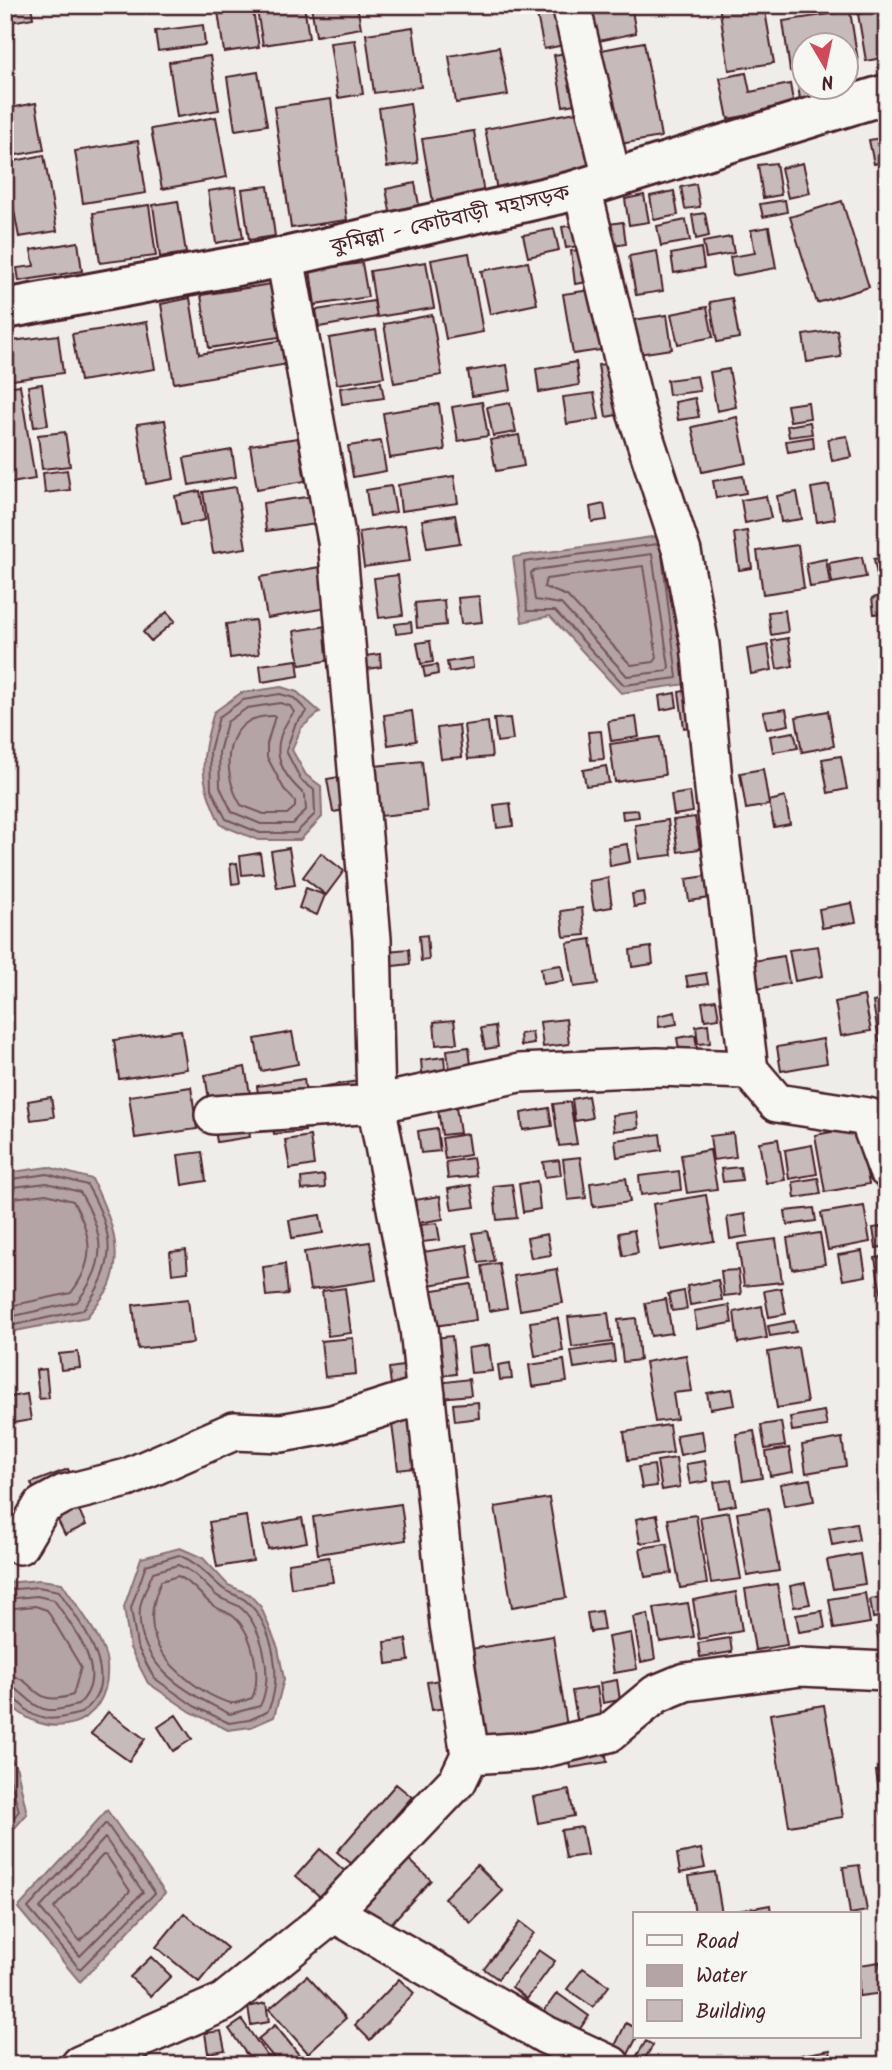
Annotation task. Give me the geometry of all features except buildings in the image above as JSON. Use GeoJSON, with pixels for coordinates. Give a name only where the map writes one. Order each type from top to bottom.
{"type":"FeatureCollection","features":[{"type":"Feature","properties":{"kind":"main road","name":"কুমিল্লা - কোটবাড়ী মহাসড়ক"},"geometry":{"type":"LineString","coordinates":[[5,309],[285,257],[597,184],[887,94]]}},
{"type":"Feature","properties":{"kind":"street"},"geometry":{"type":"LineString","coordinates":[[570,5],[636,412],[682,552],[700,645],[714,789],[749,1070],[777,1103],[877,1116],[887,1170]]}},
{"type":"Feature","properties":{"kind":"street"},"geometry":{"type":"LineString","coordinates":[[80,2065],[224,2002],[332,1912],[458,1780],[470,1755],[449,1625],[419,1328],[376,1104],[372,939],[337,541],[285,257]]}},
{"type":"Feature","properties":{"kind":"street"},"geometry":{"type":"LineString","coordinates":[[214,1115],[376,1104],[519,1073],[656,1067],[749,1070]]}},
{"type":"Feature","properties":{"kind":"street"},"geometry":{"type":"LineString","coordinates":[[19,1545],[42,1506],[64,1494],[127,1478],[234,1431],[281,1433],[332,1424],[426,1394]]}},
{"type":"Feature","properties":{"kind":"street"},"geometry":{"type":"LineString","coordinates":[[470,1755],[532,1751],[609,1733],[656,1694],[685,1682],[801,1667],[887,1671]]}},
{"type":"Feature","properties":{"kind":"street"},"geometry":{"type":"LineString","coordinates":[[332,1912],[546,2035],[611,2065]]}},
{"type":"Feature","properties":{"kind":"water"},"geometry":{"type":"Polygon","coordinates":[[[666,535],[687,684],[621,693],[550,616],[522,622],[513,557],[666,535]]]}},
{"type":"Feature","properties":{"kind":"water"},"geometry":{"type":"Polygon","coordinates":[[[281,687],[297,692],[320,712],[301,728],[292,750],[306,775],[321,786],[322,817],[300,840],[258,840],[221,825],[208,795],[204,757],[214,712],[241,693],[281,687]]]}},
{"type":"Feature","properties":{"kind":"water"},"geometry":{"type":"Polygon","coordinates":[[[48,1167],[92,1179],[113,1231],[116,1257],[114,1271],[108,1289],[87,1317],[5,1333],[5,1173],[48,1167]]]}},
{"type":"Feature","properties":{"kind":"water"},"geometry":{"type":"Polygon","coordinates":[[[180,1548],[203,1558],[228,1585],[249,1594],[261,1607],[278,1648],[284,1679],[274,1717],[251,1727],[228,1730],[191,1712],[148,1683],[130,1648],[124,1607],[141,1558],[180,1548]]]}},
{"type":"Feature","properties":{"kind":"water"},"geometry":{"type":"Polygon","coordinates":[[[40,1580],[62,1583],[95,1633],[105,1654],[106,1686],[98,1704],[87,1716],[72,1724],[55,1726],[37,1722],[20,1713],[5,1698],[5,1583],[40,1580]]]}},
{"type":"Feature","properties":{"kind":"water"},"geometry":{"type":"Polygon","coordinates":[[[5,1749],[17,1769],[27,1814],[5,1839],[5,1749]]]}},
{"type":"Feature","properties":{"kind":"water"},"geometry":{"type":"Polygon","coordinates":[[[107,1810],[165,1893],[80,1982],[18,1908],[107,1810]]]}}]}
